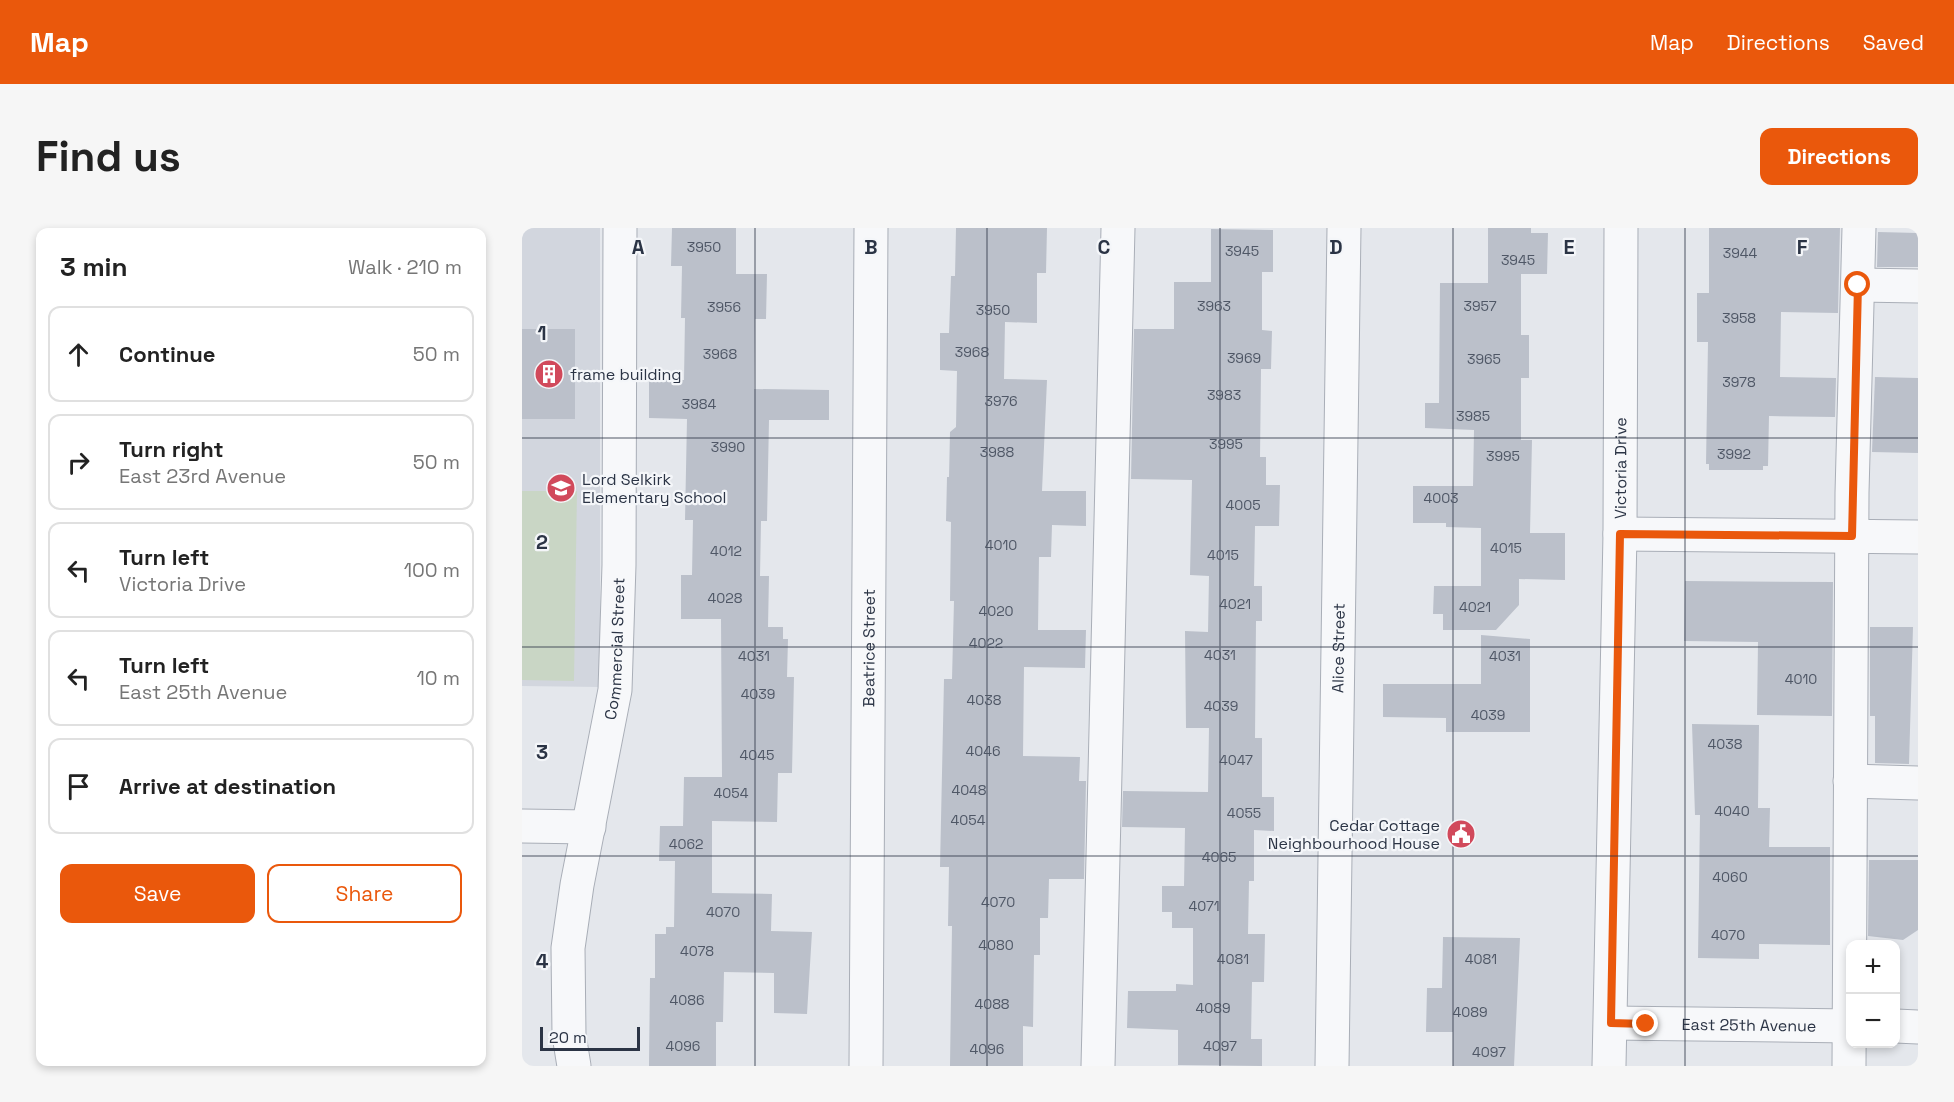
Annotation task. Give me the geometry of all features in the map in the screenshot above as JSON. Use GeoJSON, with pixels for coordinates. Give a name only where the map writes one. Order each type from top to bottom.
{"type":"FeatureCollection","features":[{"type":"Feature","properties":{"kind":"street","name":"Commercial Street"},"geometry":{"type":"LineString","coordinates":[[574,1066],[569,1035],[568,948],[577,885],[615,690],[619,565],[620,228]]}},
{"type":"Feature","properties":{"kind":"street","name":"Beatrice Street"},"geometry":{"type":"LineString","coordinates":[[866,1066],[872,228]]}},
{"type":"Feature","properties":{"kind":"street"},"geometry":{"type":"LineString","coordinates":[[1098,1066],[1118,228]]}},
{"type":"Feature","properties":{"kind":"street","name":"Alice Street"},"geometry":{"type":"LineString","coordinates":[[1332,1066],[1344,228]]}},
{"type":"Feature","properties":{"kind":"street","name":"Victoria Drive"},"geometry":{"type":"LineString","coordinates":[[1610,1066],[1620,534],[1621,228]]}},
{"type":"Feature","properties":{"kind":"street"},"geometry":{"type":"LineString","coordinates":[[1850,994],[1852,536],[1859,228]]}},
{"type":"Feature","properties":{"kind":"street"},"geometry":{"type":"LineString","coordinates":[[1858,285],[1918,286]]}},
{"type":"Feature","properties":{"kind":"street"},"geometry":{"type":"LineString","coordinates":[[1620,534],[1918,537]]}},
{"type":"Feature","properties":{"kind":"street"},"geometry":{"type":"LineString","coordinates":[[1850,781],[1918,783]]}},
{"type":"Feature","properties":{"kind":"street"},"geometry":{"type":"LineString","coordinates":[[522,826],[589,827]]}},
{"type":"Feature","properties":{"kind":"street","name":"East 25th Avenue"},"geometry":{"type":"LineString","coordinates":[[1611,1023],[1846,1026]]}},
{"type":"Feature","properties":{"kind":"street"},"geometry":{"type":"LineString","coordinates":[[1900,1026],[1918,1026]]}},
{"type":"Feature","properties":{"kind":"street"},"geometry":{"type":"LineString","coordinates":[[1849,1048],[1849,1066]]}},
{"type":"Feature","properties":{"kind":"shaded area","name":"Lord Selkirk Elementary School"},"geometry":{"type":"Polygon","coordinates":[[[522,228],[600,228],[600,687],[522,686],[522,228]]]}},
{"type":"Feature","properties":{"kind":"green space"},"geometry":{"type":"Polygon","coordinates":[[[522,491],[577,491],[574,681],[522,680],[522,491]]]}},
{"type":"Feature","properties":{"kind":"building"},"geometry":{"type":"Polygon","coordinates":[[[672,228],[736,228],[736,274],[767,274],[766,319],[755,319],[754,389],[829,390],[829,420],[769,420],[767,521],[761,521],[760,576],[769,576],[768,627],[783,627],[783,639],[788,639],[787,677],[794,677],[792,773],[778,773],[777,822],[712,821],[712,893],[772,894],[771,931],[812,932],[807,1014],[774,1013],[774,973],[724,972],[723,1022],[716,1022],[716,1066],[649,1066],[650,978],[655,978],[655,934],[666,934],[666,927],[674,927],[675,861],[659,861],[660,826],[683,826],[684,777],[722,777],[721,619],[681,619],[681,575],[692,575],[693,520],[685,520],[687,419],[649,418],[649,379],[684,380],[685,318],[681,318],[682,266],[671,266],[672,228]]]}},
{"type":"Feature","properties":{"kind":"building"},"geometry":{"type":"Polygon","coordinates":[[[956,228],[1047,228],[1046,273],[1037,273],[1037,323],[1005,322],[1004,379],[1047,380],[1042,491],[1086,491],[1086,526],[1052,525],[1051,557],[1039,557],[1038,630],[1086,630],[1085,668],[1024,667],[1023,756],[1080,757],[1079,781],[1086,781],[1084,879],[1049,879],[1048,918],[1040,918],[1040,955],[1034,955],[1033,1027],[1023,1026],[1023,1066],[950,1066],[952,926],[948,926],[949,867],[940,867],[944,679],[952,679],[954,601],[950,601],[951,522],[946,521],[947,477],[949,477],[950,432],[956,427],[957,371],[940,370],[940,333],[949,333],[951,276],[955,276],[956,228]]]}},
{"type":"Feature","properties":{"kind":"building"},"geometry":{"type":"Polygon","coordinates":[[[1488,228],[1531,228],[1531,233],[1548,233],[1547,274],[1521,274],[1521,335],[1529,335],[1529,378],[1521,378],[1521,440],[1532,440],[1530,533],[1565,533],[1565,580],[1519,579],[1519,605],[1496,630],[1443,630],[1443,614],[1433,614],[1434,586],[1481,586],[1481,528],[1446,527],[1446,523],[1413,523],[1413,486],[1473,486],[1474,430],[1425,428],[1425,403],[1439,403],[1440,283],[1488,283],[1488,228]]]}},
{"type":"Feature","properties":{"kind":"building"},"geometry":{"type":"Polygon","coordinates":[[[1709,228],[1840,228],[1838,313],[1781,312],[1780,377],[1836,378],[1835,417],[1769,416],[1768,466],[1763,466],[1763,470],[1709,470],[1709,464],[1706,464],[1708,342],[1697,342],[1697,293],[1709,293],[1709,228]]]}},
{"type":"Feature","properties":{"kind":"building"},"geometry":{"type":"Polygon","coordinates":[[[1211,229],[1273,230],[1273,272],[1262,272],[1262,330],[1272,331],[1271,369],[1261,369],[1260,457],[1266,457],[1266,485],[1280,485],[1279,526],[1255,526],[1254,586],[1262,586],[1262,621],[1256,621],[1255,738],[1262,738],[1262,797],[1274,797],[1274,831],[1254,830],[1254,881],[1249,881],[1248,934],[1265,934],[1264,982],[1252,982],[1251,1039],[1262,1039],[1262,1066],[1178,1065],[1178,1030],[1127,1028],[1128,991],[1176,991],[1176,984],[1193,985],[1193,928],[1172,928],[1172,912],[1162,912],[1162,886],[1184,886],[1185,828],[1122,827],[1123,791],[1208,792],[1209,728],[1186,728],[1185,631],[1208,632],[1209,576],[1190,575],[1192,480],[1131,479],[1134,329],[1174,329],[1174,282],[1211,282],[1211,229]]]}},
{"type":"Feature","properties":{"kind":"building"},"geometry":{"type":"Polygon","coordinates":[[[1878,232],[1918,233],[1918,267],[1877,267],[1878,232]]]}},
{"type":"Feature","properties":{"kind":"building","name":"frame building"},"geometry":{"type":"Polygon","coordinates":[[[522,329],[575,329],[575,419],[522,419],[522,329]]]}},
{"type":"Feature","properties":{"kind":"building"},"geometry":{"type":"Polygon","coordinates":[[[1875,377],[1918,378],[1918,453],[1872,452],[1875,377]]]}},
{"type":"Feature","properties":{"kind":"building"},"geometry":{"type":"Polygon","coordinates":[[[1685,581],[1833,582],[1832,716],[1757,715],[1758,642],[1684,641],[1685,581]]]}},
{"type":"Feature","properties":{"kind":"building"},"geometry":{"type":"Polygon","coordinates":[[[1870,627],[1913,627],[1909,764],[1875,763],[1875,716],[1870,716],[1870,627]]]}},
{"type":"Feature","properties":{"kind":"building"},"geometry":{"type":"Polygon","coordinates":[[[1481,635],[1530,639],[1530,732],[1446,732],[1446,718],[1383,717],[1383,684],[1481,684],[1481,635]]]}},
{"type":"Feature","properties":{"kind":"building"},"geometry":{"type":"Polygon","coordinates":[[[1692,724],[1759,725],[1758,808],[1770,808],[1769,847],[1830,847],[1830,945],[1759,944],[1759,959],[1698,958],[1700,815],[1695,815],[1692,724]]]}},
{"type":"Feature","properties":{"kind":"building"},"geometry":{"type":"Polygon","coordinates":[[[1869,860],[1918,860],[1918,930],[1903,940],[1868,936],[1869,860]]]}},
{"type":"Feature","properties":{"kind":"building"},"geometry":{"type":"Polygon","coordinates":[[[1443,937],[1520,938],[1514,1066],[1453,1066],[1453,1032],[1426,1032],[1427,988],[1442,988],[1443,937]]]}},
{"type":"Feature","properties":{"kind":"place","name":"frame building"},"geometry":{"type":"Point","coordinates":[549,374]}},
{"type":"Feature","properties":{"kind":"place","name":"Lord Selkirk Elementary School"},"geometry":{"type":"Point","coordinates":[561,488]}},
{"type":"Feature","properties":{"kind":"place","name":"Cedar Cottage Neighbourhood House"},"geometry":{"type":"Point","coordinates":[1461,834]}},
{"type":"Feature","properties":{"kind":"route"},"geometry":{"type":"LineString","coordinates":[[1646,1024],[1611,1023],[1620,534],[1852,536],[1858,285]]}}]}
